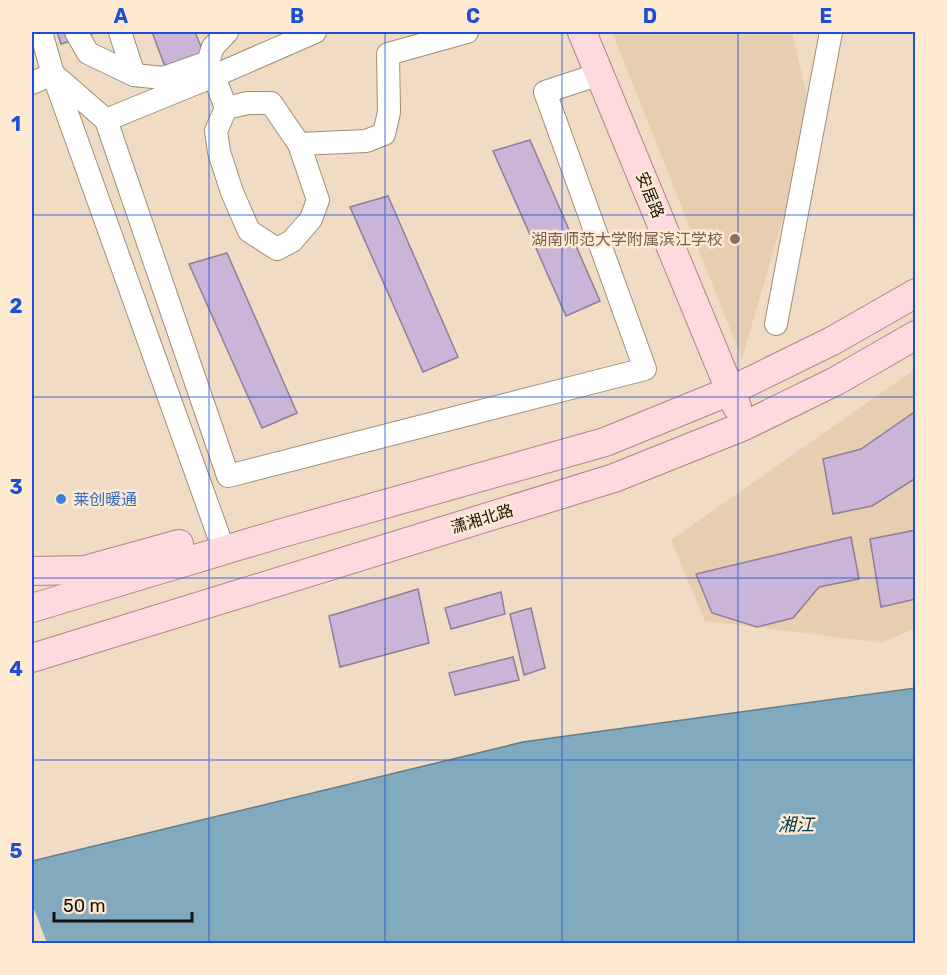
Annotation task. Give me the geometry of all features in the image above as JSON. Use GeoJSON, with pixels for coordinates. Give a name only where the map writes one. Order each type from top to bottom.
{"type":"FeatureCollection","features":[{"type":"Feature","properties":{"kind":"main road","name":"安居路"},"geometry":{"type":"LineString","coordinates":[[582,32],[744,426]]}},
{"type":"Feature","properties":{"kind":"main road"},"geometry":{"type":"LineString","coordinates":[[32,608],[605,442],[730,391],[832,341],[915,293]]}},
{"type":"Feature","properties":{"kind":"main road","name":"潇湘北路"},"geometry":{"type":"LineString","coordinates":[[32,658],[614,478],[744,426],[836,381],[915,335]]}},
{"type":"Feature","properties":{"kind":"main road"},"geometry":{"type":"LineString","coordinates":[[32,571],[84,570],[302,512],[407,498]]}},
{"type":"Feature","properties":{"kind":"street"},"geometry":{"type":"LineString","coordinates":[[41,32],[53,74],[218,534]]}},
{"type":"Feature","properties":{"kind":"street"},"geometry":{"type":"LineString","coordinates":[[76,32],[88,53],[134,75],[163,78],[208,62],[213,47],[227,32]]}},
{"type":"Feature","properties":{"kind":"street"},"geometry":{"type":"LineString","coordinates":[[120,32],[134,75]]}},
{"type":"Feature","properties":{"kind":"street"},"geometry":{"type":"LineString","coordinates":[[106,120],[315,32]]}},
{"type":"Feature","properties":{"kind":"street"},"geometry":{"type":"LineString","coordinates":[[299,144],[366,141],[384,134],[389,112],[388,54],[467,32]]}},
{"type":"Feature","properties":{"kind":"street"},"geometry":{"type":"LineString","coordinates":[[776,324],[831,32]]}},
{"type":"Feature","properties":{"kind":"street"},"geometry":{"type":"LineString","coordinates":[[32,83],[53,74]]}},
{"type":"Feature","properties":{"kind":"street"},"geometry":{"type":"LineString","coordinates":[[53,74],[106,120],[228,476],[645,369],[545,93],[600,74]]}},
{"type":"Feature","properties":{"kind":"street"},"geometry":{"type":"LineString","coordinates":[[214,76],[226,108],[216,131],[219,152],[232,192],[249,231],[277,249],[292,241],[311,219],[318,200],[299,144],[271,103],[226,108]]}},
{"type":"Feature","properties":{"kind":"path"},"geometry":{"type":"LineString","coordinates":[[32,936],[34,944]]}},
{"type":"Feature","properties":{"kind":"shaded area","name":"湖南师范大学附属滨江学校"},"geometry":{"type":"Polygon","coordinates":[[[612,32],[792,32],[812,118],[742,359],[612,32]]]}},
{"type":"Feature","properties":{"kind":"shaded area"},"geometry":{"type":"Polygon","coordinates":[[[915,369],[915,628],[882,643],[705,621],[671,540],[915,369]]]}},
{"type":"Feature","properties":{"kind":"water","name":"湘江"},"geometry":{"type":"Polygon","coordinates":[[[915,688],[915,943],[32,943],[32,861],[523,742],[915,688]]]}},
{"type":"Feature","properties":{"kind":"pier"},"geometry":{"type":"Polygon","coordinates":[[[32,904],[47,943],[32,943],[32,904]]]}},
{"type":"Feature","properties":{"kind":"building"},"geometry":{"type":"Polygon","coordinates":[[[57,32],[98,32],[61,44],[57,32]]]}},
{"type":"Feature","properties":{"kind":"building"},"geometry":{"type":"Polygon","coordinates":[[[152,32],[195,32],[204,54],[172,67],[164,64],[152,32]]]}},
{"type":"Feature","properties":{"kind":"building"},"geometry":{"type":"Polygon","coordinates":[[[530,140],[600,301],[566,316],[493,151],[530,140]]]}},
{"type":"Feature","properties":{"kind":"building"},"geometry":{"type":"Polygon","coordinates":[[[388,196],[458,357],[423,372],[350,207],[388,196]]]}},
{"type":"Feature","properties":{"kind":"building"},"geometry":{"type":"Polygon","coordinates":[[[227,253],[297,413],[262,428],[189,264],[227,253]]]}},
{"type":"Feature","properties":{"kind":"building"},"geometry":{"type":"Polygon","coordinates":[[[916,411],[916,478],[872,506],[833,514],[823,459],[861,449],[916,411]]]}},
{"type":"Feature","properties":{"kind":"building"},"geometry":{"type":"Polygon","coordinates":[[[916,530],[916,599],[881,607],[870,539],[916,530]]]}},
{"type":"Feature","properties":{"kind":"building"},"geometry":{"type":"Polygon","coordinates":[[[851,537],[859,579],[819,587],[793,618],[757,627],[712,613],[696,574],[851,537]]]}},
{"type":"Feature","properties":{"kind":"building"},"geometry":{"type":"Polygon","coordinates":[[[418,589],[429,643],[340,667],[329,616],[418,589]]]}},
{"type":"Feature","properties":{"kind":"building"},"geometry":{"type":"Polygon","coordinates":[[[501,592],[505,614],[451,629],[445,608],[501,592]]]}},
{"type":"Feature","properties":{"kind":"building"},"geometry":{"type":"Polygon","coordinates":[[[531,608],[545,668],[524,675],[510,614],[531,608]]]}},
{"type":"Feature","properties":{"kind":"building"},"geometry":{"type":"Polygon","coordinates":[[[513,657],[519,680],[455,695],[449,673],[513,657]]]}},
{"type":"Feature","properties":{"kind":"place","name":"湖南师范大学附属滨江学校"},"geometry":{"type":"Point","coordinates":[735,239]}},
{"type":"Feature","properties":{"kind":"place","name":"莱创暖通"},"geometry":{"type":"Point","coordinates":[61,499]}}]}
